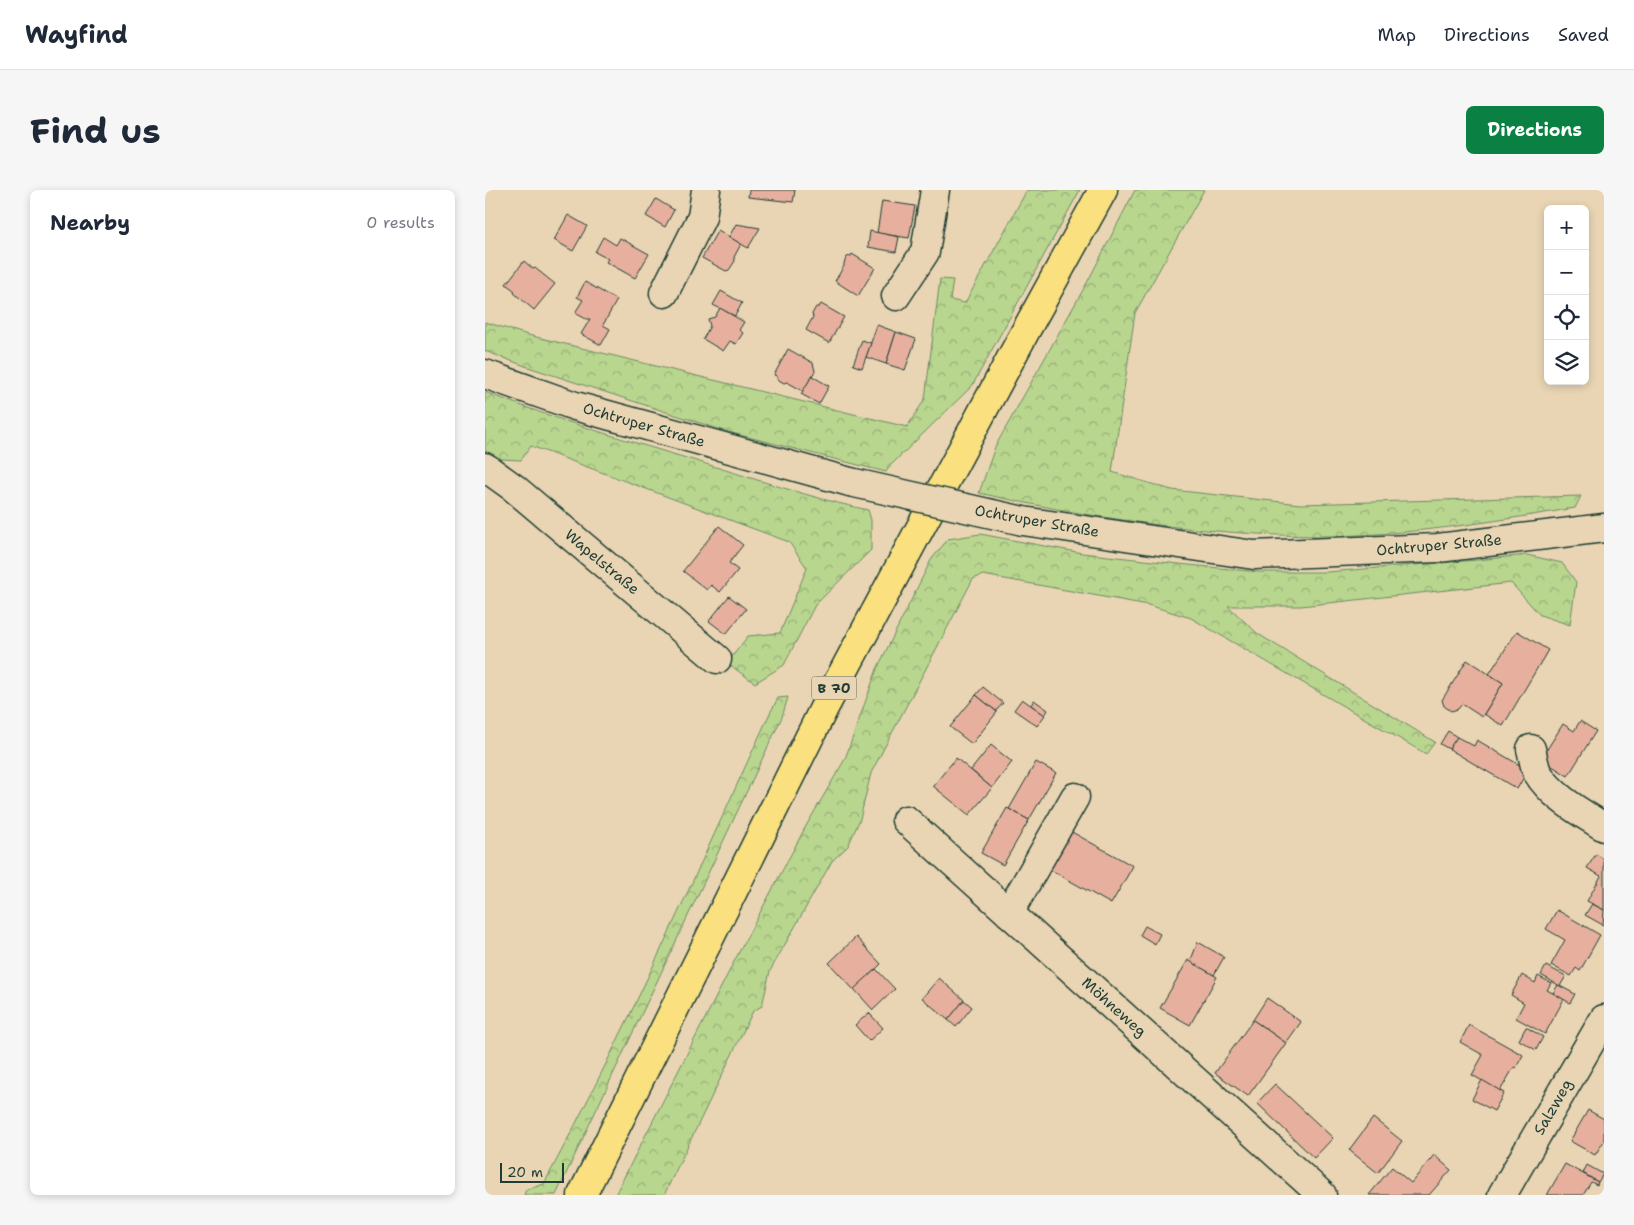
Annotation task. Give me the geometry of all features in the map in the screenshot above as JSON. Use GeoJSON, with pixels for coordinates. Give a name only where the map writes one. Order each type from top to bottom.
{"type":"FeatureCollection","features":[{"type":"Feature","properties":{"kind":"highway","name":"B 70"},"geometry":{"type":"LineString","coordinates":[[583,1195],[824,708],[1103,190]]}},
{"type":"Feature","properties":{"kind":"street"},"geometry":{"type":"LineString","coordinates":[[664,293],[702,217],[706,190]]}},
{"type":"Feature","properties":{"kind":"street"},"geometry":{"type":"LineString","coordinates":[[897,296],[925,252],[935,190]]}},
{"type":"Feature","properties":{"kind":"street","name":"Ochtruper Straße"},"geometry":{"type":"LineString","coordinates":[[485,374],[575,406],[849,482],[1023,521],[1254,555],[1438,548],[1604,528]]}},
{"type":"Feature","properties":{"kind":"street","name":"Wapelstraße"},"geometry":{"type":"LineString","coordinates":[[485,467],[515,488],[717,659]]}},
{"type":"Feature","properties":{"kind":"street"},"geometry":{"type":"LineString","coordinates":[[1531,749],[1537,771],[1549,787],[1569,806],[1604,827]]}},
{"type":"Feature","properties":{"kind":"street"},"geometry":{"type":"LineString","coordinates":[[1009,913],[1075,797]]}},
{"type":"Feature","properties":{"kind":"street","name":"Möhneweg"},"geometry":{"type":"LineString","coordinates":[[906,820],[1322,1195]]}},
{"type":"Feature","properties":{"kind":"street","name":"Salzweg"},"geometry":{"type":"LineString","coordinates":[[1502,1195],[1604,1019]]}},
{"type":"Feature","properties":{"kind":"green space"},"geometry":{"type":"Polygon","coordinates":[[[1027,190],[1080,190],[972,386],[886,472],[728,432],[525,366],[485,351],[485,322],[528,335],[907,427],[925,399],[940,279],[953,280],[950,300],[965,303],[1027,190]]]}},
{"type":"Feature","properties":{"kind":"green space"},"geometry":{"type":"Polygon","coordinates":[[[1135,190],[1204,190],[1135,313],[1112,472],[1172,490],[1300,504],[1581,496],[1575,508],[1479,523],[1383,534],[1276,535],[1148,524],[1063,510],[979,493],[995,447],[1088,281],[1135,190]]]}},
{"type":"Feature","properties":{"kind":"green space"},"geometry":{"type":"Polygon","coordinates":[[[485,392],[539,412],[621,438],[826,500],[868,510],[871,520],[871,550],[815,605],[784,665],[755,683],[727,663],[748,636],[780,633],[807,568],[789,542],[531,446],[521,460],[502,459],[485,451],[485,392]]]}},
{"type":"Feature","properties":{"kind":"green space"},"geometry":{"type":"Polygon","coordinates":[[[980,534],[1082,553],[1259,572],[1327,572],[1527,555],[1562,563],[1576,582],[1570,625],[1540,615],[1511,583],[1301,606],[1228,606],[1258,634],[1435,742],[1426,754],[1191,618],[1148,605],[983,575],[973,579],[871,773],[860,819],[848,846],[832,861],[770,971],[762,1006],[753,1011],[664,1195],[615,1195],[737,956],[806,826],[845,759],[877,669],[931,560],[948,539],[980,534]]]}},
{"type":"Feature","properties":{"kind":"green space"},"geometry":{"type":"Polygon","coordinates":[[[788,697],[782,717],[556,1195],[524,1195],[526,1190],[544,1184],[632,1010],[769,715],[778,698],[788,697]]]}},
{"type":"Feature","properties":{"kind":"building"},"geometry":{"type":"Polygon","coordinates":[[[749,190],[795,190],[793,202],[748,197],[749,190]]]}},
{"type":"Feature","properties":{"kind":"building"},"geometry":{"type":"Polygon","coordinates":[[[656,199],[674,210],[665,227],[646,216],[656,199]]]}},
{"type":"Feature","properties":{"kind":"building"},"geometry":{"type":"Polygon","coordinates":[[[882,201],[915,206],[909,238],[877,233],[882,201]]]}},
{"type":"Feature","properties":{"kind":"building"},"geometry":{"type":"Polygon","coordinates":[[[568,215],[587,226],[573,251],[554,240],[568,215]]]}},
{"type":"Feature","properties":{"kind":"building"},"geometry":{"type":"Polygon","coordinates":[[[736,224],[760,228],[748,248],[729,237],[736,224]]]}},
{"type":"Feature","properties":{"kind":"building"},"geometry":{"type":"Polygon","coordinates":[[[718,230],[741,244],[734,257],[735,261],[729,270],[726,271],[702,258],[718,230]]]}},
{"type":"Feature","properties":{"kind":"building"},"geometry":{"type":"Polygon","coordinates":[[[870,231],[899,237],[896,252],[868,247],[870,231]]]}},
{"type":"Feature","properties":{"kind":"building"},"geometry":{"type":"Polygon","coordinates":[[[603,237],[616,245],[620,238],[649,254],[635,278],[606,262],[608,259],[595,252],[603,237]]]}},
{"type":"Feature","properties":{"kind":"building"},"geometry":{"type":"Polygon","coordinates":[[[852,254],[875,268],[858,296],[835,281],[847,257],[852,254]]]}},
{"type":"Feature","properties":{"kind":"building"},"geometry":{"type":"Polygon","coordinates":[[[524,261],[555,284],[534,310],[506,284],[524,261]]]}},
{"type":"Feature","properties":{"kind":"building"},"geometry":{"type":"Polygon","coordinates":[[[585,282],[617,300],[603,325],[610,329],[601,345],[581,334],[590,319],[577,314],[576,311],[583,300],[577,297],[585,282]]]}},
{"type":"Feature","properties":{"kind":"building"},"geometry":{"type":"Polygon","coordinates":[[[721,291],[742,303],[735,316],[713,305],[721,291]]]}},
{"type":"Feature","properties":{"kind":"building"},"geometry":{"type":"Polygon","coordinates":[[[821,304],[844,317],[829,343],[806,330],[816,307],[819,307],[821,304]]]}},
{"type":"Feature","properties":{"kind":"building"},"geometry":{"type":"Polygon","coordinates":[[[720,308],[744,322],[739,330],[743,333],[736,344],[730,341],[723,351],[703,339],[710,326],[708,319],[715,317],[720,308]]]}},
{"type":"Feature","properties":{"kind":"building"},"geometry":{"type":"Polygon","coordinates":[[[877,325],[896,332],[886,364],[866,357],[877,325]]]}},
{"type":"Feature","properties":{"kind":"building"},"geometry":{"type":"Polygon","coordinates":[[[896,332],[916,339],[905,370],[886,364],[896,332]]]}},
{"type":"Feature","properties":{"kind":"building"},"geometry":{"type":"Polygon","coordinates":[[[862,340],[871,343],[862,368],[853,365],[862,340]]]}},
{"type":"Feature","properties":{"kind":"building"},"geometry":{"type":"Polygon","coordinates":[[[788,349],[813,363],[815,371],[803,391],[787,382],[784,383],[774,375],[788,349]]]}},
{"type":"Feature","properties":{"kind":"building"},"geometry":{"type":"Polygon","coordinates":[[[812,376],[829,386],[819,404],[801,394],[812,376]]]}},
{"type":"Feature","properties":{"kind":"building"},"geometry":{"type":"Polygon","coordinates":[[[719,526],[743,545],[729,563],[738,570],[720,592],[711,585],[707,590],[683,571],[719,526]]]}},
{"type":"Feature","properties":{"kind":"building"},"geometry":{"type":"Polygon","coordinates":[[[729,596],[746,609],[726,634],[709,621],[729,596]]]}},
{"type":"Feature","properties":{"kind":"building"},"geometry":{"type":"Polygon","coordinates":[[[1517,631],[1548,650],[1503,726],[1484,714],[1503,683],[1489,674],[1517,631]]]}},
{"type":"Feature","properties":{"kind":"building"},"geometry":{"type":"Polygon","coordinates":[[[1467,660],[1503,683],[1482,717],[1462,704],[1458,709],[1451,711],[1444,706],[1442,700],[1467,660]]]}},
{"type":"Feature","properties":{"kind":"building"},"geometry":{"type":"Polygon","coordinates":[[[983,687],[1003,703],[996,711],[976,695],[983,687]]]}},
{"type":"Feature","properties":{"kind":"building"},"geometry":{"type":"Polygon","coordinates":[[[976,695],[997,712],[972,744],[950,727],[976,695]]]}},
{"type":"Feature","properties":{"kind":"building"},"geometry":{"type":"Polygon","coordinates":[[[1022,699],[1045,715],[1037,726],[1014,710],[1022,699]]]}},
{"type":"Feature","properties":{"kind":"building"},"geometry":{"type":"Polygon","coordinates":[[[1034,700],[1048,710],[1045,715],[1031,705],[1034,700]]]}},
{"type":"Feature","properties":{"kind":"building"},"geometry":{"type":"Polygon","coordinates":[[[1580,721],[1596,731],[1568,776],[1541,759],[1563,724],[1574,731],[1580,721]]]}},
{"type":"Feature","properties":{"kind":"building"},"geometry":{"type":"Polygon","coordinates":[[[1448,731],[1457,737],[1449,749],[1440,744],[1448,731]]]}},
{"type":"Feature","properties":{"kind":"building"},"geometry":{"type":"Polygon","coordinates":[[[1457,737],[1474,746],[1477,740],[1528,770],[1517,789],[1449,749],[1457,737]]]}},
{"type":"Feature","properties":{"kind":"building"},"geometry":{"type":"Polygon","coordinates":[[[991,745],[1012,762],[992,788],[971,770],[991,745]]]}},
{"type":"Feature","properties":{"kind":"building"},"geometry":{"type":"Polygon","coordinates":[[[956,758],[992,788],[969,815],[933,786],[956,758]]]}},
{"type":"Feature","properties":{"kind":"building"},"geometry":{"type":"Polygon","coordinates":[[[1036,762],[1056,773],[1029,820],[1009,809],[1036,762]]]}},
{"type":"Feature","properties":{"kind":"building"},"geometry":{"type":"Polygon","coordinates":[[[1007,808],[1029,820],[1003,865],[981,853],[1007,808]]]}},
{"type":"Feature","properties":{"kind":"building"},"geometry":{"type":"Polygon","coordinates":[[[1070,831],[1133,866],[1111,904],[1049,869],[1070,831]]]}},
{"type":"Feature","properties":{"kind":"building"},"geometry":{"type":"Polygon","coordinates":[[[1596,854],[1604,859],[1604,910],[1587,901],[1601,876],[1587,868],[1596,854]]]}},
{"type":"Feature","properties":{"kind":"building"},"geometry":{"type":"Polygon","coordinates":[[[1592,904],[1604,910],[1603,925],[1585,915],[1592,904]]]}},
{"type":"Feature","properties":{"kind":"building"},"geometry":{"type":"Polygon","coordinates":[[[1557,910],[1600,935],[1580,971],[1576,968],[1571,976],[1551,965],[1565,940],[1546,929],[1557,910]]]}},
{"type":"Feature","properties":{"kind":"building"},"geometry":{"type":"Polygon","coordinates":[[[1145,926],[1160,934],[1155,944],[1140,935],[1145,926]]]}},
{"type":"Feature","properties":{"kind":"building"},"geometry":{"type":"Polygon","coordinates":[[[856,937],[881,964],[854,990],[829,963],[856,937]]]}},
{"type":"Feature","properties":{"kind":"building"},"geometry":{"type":"Polygon","coordinates":[[[1198,942],[1224,957],[1214,975],[1190,962],[1198,942]]]}},
{"type":"Feature","properties":{"kind":"building"},"geometry":{"type":"Polygon","coordinates":[[[1188,960],[1217,977],[1190,1025],[1160,1008],[1188,960]]]}},
{"type":"Feature","properties":{"kind":"building"},"geometry":{"type":"Polygon","coordinates":[[[1546,966],[1566,976],[1560,986],[1541,975],[1546,966]]]}},
{"type":"Feature","properties":{"kind":"building"},"geometry":{"type":"Polygon","coordinates":[[[876,969],[895,989],[873,1010],[854,989],[876,969]]]}},
{"type":"Feature","properties":{"kind":"building"},"geometry":{"type":"Polygon","coordinates":[[[1522,975],[1535,983],[1538,976],[1551,983],[1547,990],[1564,999],[1545,1034],[1516,1018],[1524,1003],[1511,995],[1522,975]]]}},
{"type":"Feature","properties":{"kind":"building"},"geometry":{"type":"Polygon","coordinates":[[[939,978],[964,1000],[948,1020],[922,998],[939,978]]]}},
{"type":"Feature","properties":{"kind":"building"},"geometry":{"type":"Polygon","coordinates":[[[1558,985],[1575,994],[1570,1003],[1553,993],[1558,985]]]}},
{"type":"Feature","properties":{"kind":"building"},"geometry":{"type":"Polygon","coordinates":[[[1267,998],[1301,1022],[1286,1043],[1253,1020],[1267,998]]]}},
{"type":"Feature","properties":{"kind":"building"},"geometry":{"type":"Polygon","coordinates":[[[964,1000],[972,1007],[956,1027],[948,1020],[964,1000]]]}},
{"type":"Feature","properties":{"kind":"building"},"geometry":{"type":"Polygon","coordinates":[[[869,1013],[883,1028],[869,1041],[855,1025],[869,1013]]]}},
{"type":"Feature","properties":{"kind":"building"},"geometry":{"type":"Polygon","coordinates":[[[1253,1020],[1286,1043],[1248,1096],[1215,1073],[1253,1020]]]}},
{"type":"Feature","properties":{"kind":"building"},"geometry":{"type":"Polygon","coordinates":[[[1469,1025],[1523,1055],[1500,1091],[1472,1075],[1483,1055],[1460,1042],[1469,1025]]]}},
{"type":"Feature","properties":{"kind":"building"},"geometry":{"type":"Polygon","coordinates":[[[1526,1027],[1543,1037],[1536,1050],[1519,1040],[1526,1027]]]}},
{"type":"Feature","properties":{"kind":"building"},"geometry":{"type":"Polygon","coordinates":[[[1482,1080],[1504,1093],[1494,1111],[1472,1099],[1482,1080]]]}},
{"type":"Feature","properties":{"kind":"building"},"geometry":{"type":"Polygon","coordinates":[[[1275,1084],[1333,1138],[1314,1158],[1257,1103],[1275,1084]]]}},
{"type":"Feature","properties":{"kind":"building"},"geometry":{"type":"Polygon","coordinates":[[[1588,1110],[1604,1119],[1604,1141],[1595,1155],[1570,1141],[1588,1110]]]}},
{"type":"Feature","properties":{"kind":"building"},"geometry":{"type":"Polygon","coordinates":[[[1373,1118],[1402,1141],[1378,1173],[1349,1150],[1373,1118]]]}},
{"type":"Feature","properties":{"kind":"building"},"geometry":{"type":"Polygon","coordinates":[[[1434,1155],[1451,1170],[1429,1195],[1369,1195],[1392,1167],[1411,1183],[1434,1155]]]}},
{"type":"Feature","properties":{"kind":"building"},"geometry":{"type":"Polygon","coordinates":[[[1565,1164],[1598,1182],[1597,1185],[1591,1182],[1583,1195],[1547,1195],[1565,1164]]]}},
{"type":"Feature","properties":{"kind":"building"},"geometry":{"type":"Polygon","coordinates":[[[1587,1165],[1603,1174],[1598,1182],[1583,1173],[1587,1165]]]}}]}
